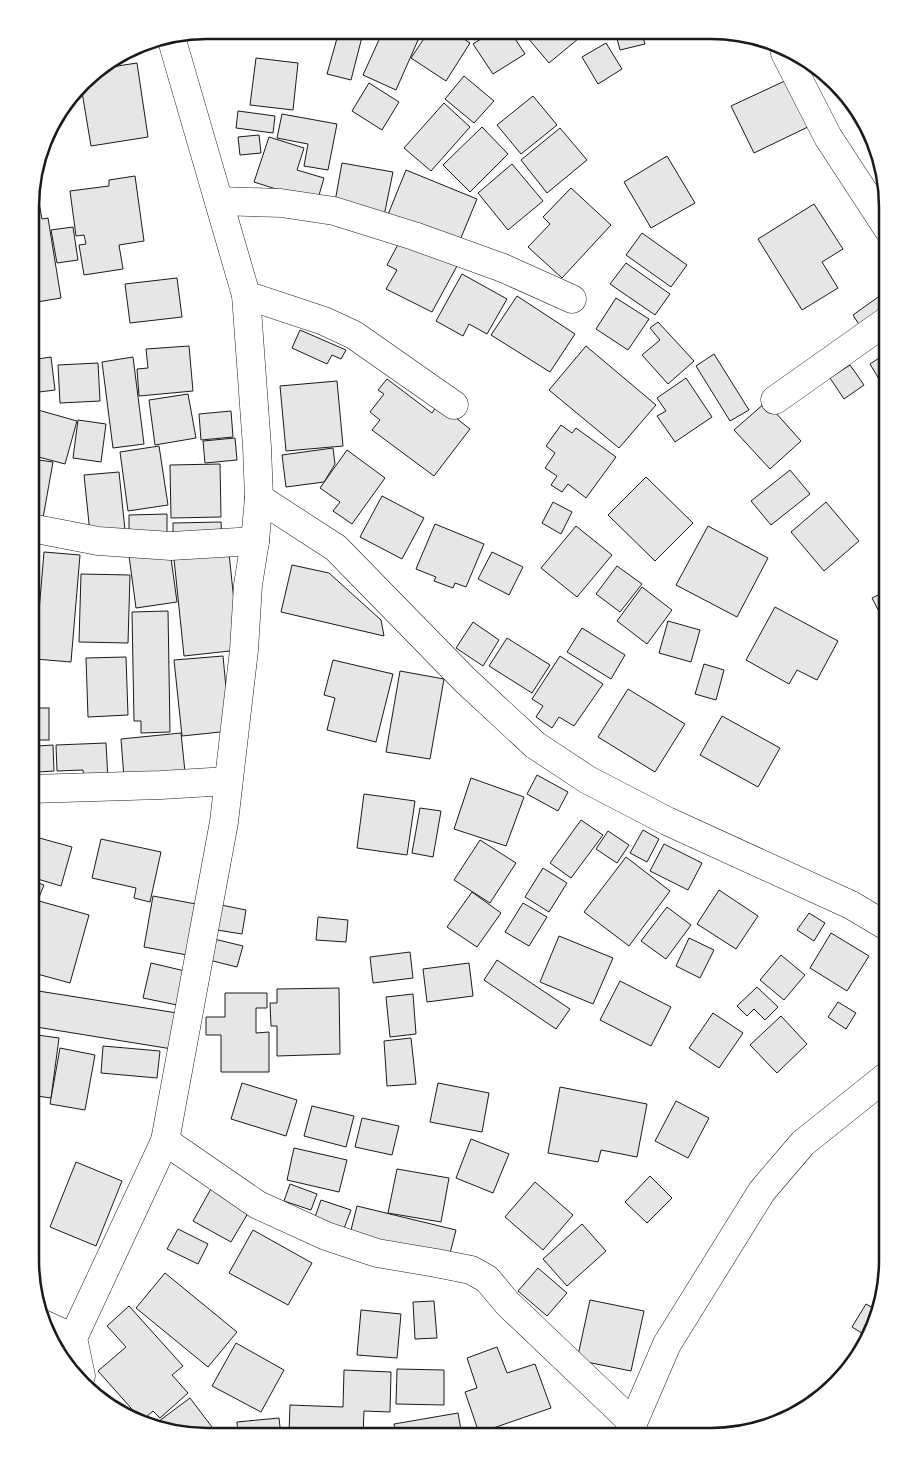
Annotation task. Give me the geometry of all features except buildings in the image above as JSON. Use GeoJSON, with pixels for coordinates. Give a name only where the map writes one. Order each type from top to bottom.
{"type":"FeatureCollection","features":[{"type":"Feature","properties":{"kind":"street"},"geometry":{"type":"LineString","coordinates":[[80,1370],[73,1338],[165,1141],[224,822],[244,650],[248,585],[259,498],[246,295],[173,42]]}},
{"type":"Feature","properties":{"kind":"street"},"geometry":{"type":"LineString","coordinates":[[787,58],[828,137],[879,215]]}},
{"type":"Feature","properties":{"kind":"street"},"geometry":{"type":"LineString","coordinates":[[218,201],[281,203],[334,212],[414,236],[503,268],[572,299]]}},
{"type":"Feature","properties":{"kind":"street"},"geometry":{"type":"LineString","coordinates":[[246,295],[324,321],[354,335],[454,405]]}},
{"type":"Feature","properties":{"kind":"street"},"geometry":{"type":"LineString","coordinates":[[774,400],[879,326]]}},
{"type":"Feature","properties":{"kind":"street"},"geometry":{"type":"LineString","coordinates":[[259,498],[336,548],[465,680],[535,745],[597,785],[666,821],[852,905],[879,922]]}},
{"type":"Feature","properties":{"kind":"street"},"geometry":{"type":"LineString","coordinates":[[39,530],[98,542],[171,546],[255,541]]}},
{"type":"Feature","properties":{"kind":"street"},"geometry":{"type":"LineString","coordinates":[[39,789],[228,781]]}},
{"type":"Feature","properties":{"kind":"street"},"geometry":{"type":"LineString","coordinates":[[631,1428],[667,1344],[762,1192],[803,1143],[879,1083]]}},
{"type":"Feature","properties":{"kind":"street"},"geometry":{"type":"LineString","coordinates":[[165,1141],[258,1205],[326,1236],[377,1253],[471,1270],[487,1279],[508,1304],[628,1428]]}},
{"type":"Feature","properties":{"kind":"street"},"geometry":{"type":"LineString","coordinates":[[54,1329],[73,1338]]}}]}
